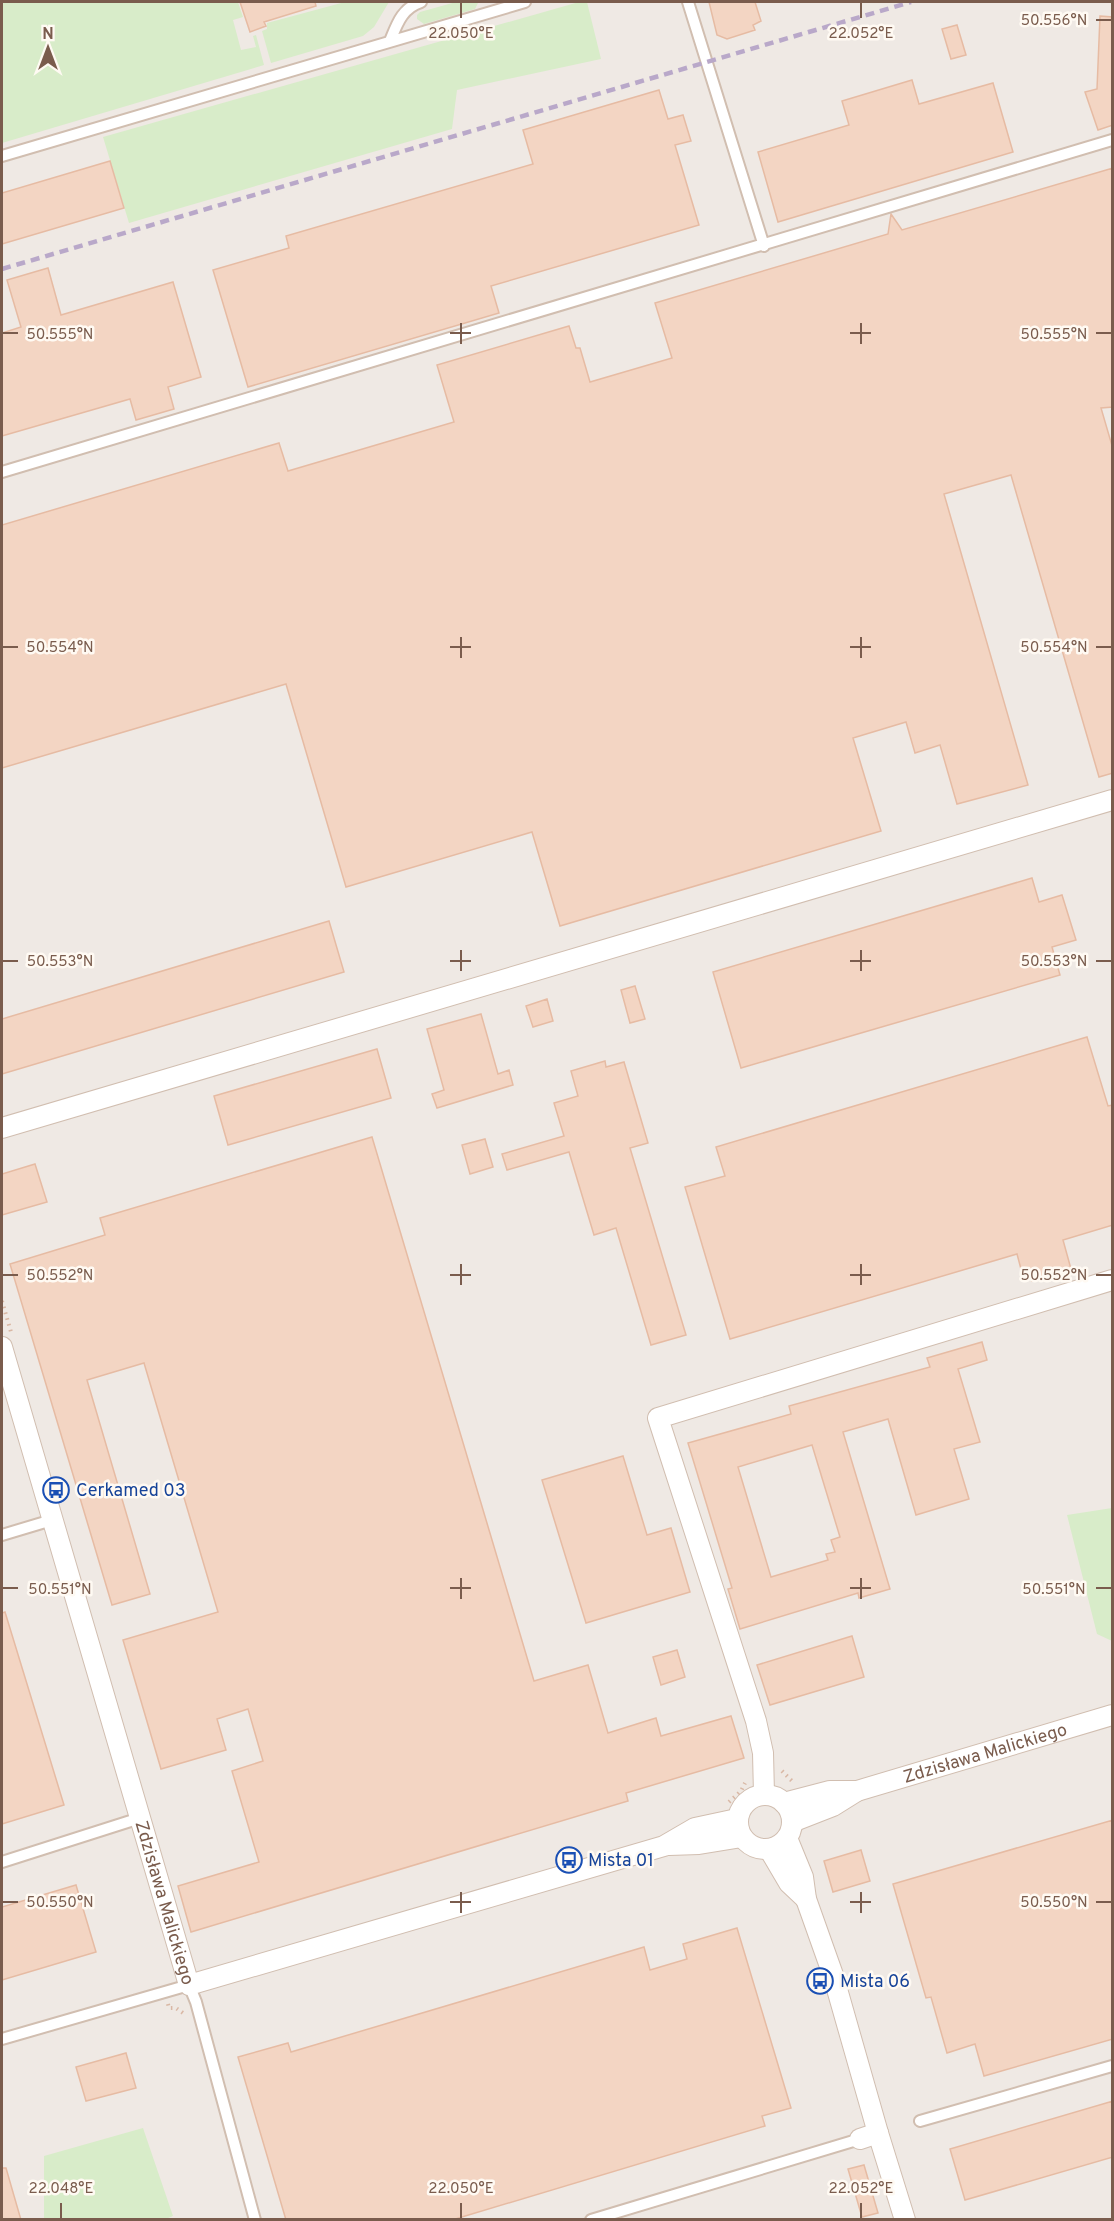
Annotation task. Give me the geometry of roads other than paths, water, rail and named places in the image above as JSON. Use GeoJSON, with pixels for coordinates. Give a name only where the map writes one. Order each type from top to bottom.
{"type":"FeatureCollection","features":[{"type":"Feature","properties":{"kind":"street"},"geometry":{"type":"LineString","coordinates":[[2,1128],[1113,800]]}},
{"type":"Feature","properties":{"kind":"street"},"geometry":{"type":"LineString","coordinates":[[764,1794],[763,1753],[756,1721],[658,1418],[1113,1280]]}},
{"type":"Feature","properties":{"kind":"street","name":"Zdzisława Malickiego"},"geometry":{"type":"LineString","coordinates":[[2,1347],[189,1985],[664,1846],[699,1844],[739,1828]]}},
{"type":"Feature","properties":{"kind":"street","name":"Zdzisława Malickiego"},"geometry":{"type":"LineString","coordinates":[[790,1830],[857,1791],[1113,1715]]}},
{"type":"Feature","properties":{"kind":"street","name":"Zdzisława Malickiego"},"geometry":{"type":"LineString","coordinates":[[784,1803],[830,1791],[857,1791]]}},
{"type":"Feature","properties":{"kind":"street"},"geometry":{"type":"LineString","coordinates":[[790,1830],[776,1847],[769,1849],[753,1847],[739,1828],[743,1804],[756,1795],[764,1794],[778,1798],[789,1808],[790,1830],[803,1877],[806,1899],[833,1976],[869,2136],[905,2220]]}},
{"type":"Feature","properties":{"kind":"street"},"geometry":{"type":"LineString","coordinates":[[769,1849],[789,1883],[806,1899]]}},
{"type":"Feature","properties":{"kind":"lane"},"geometry":{"type":"LineString","coordinates":[[390,41],[400,16],[412,4],[421,2]]}},
{"type":"Feature","properties":{"kind":"lane"},"geometry":{"type":"LineString","coordinates":[[2,156],[520,2]]}},
{"type":"Feature","properties":{"kind":"lane"},"geometry":{"type":"LineString","coordinates":[[688,2],[764,246]]}},
{"type":"Feature","properties":{"kind":"lane"},"geometry":{"type":"LineString","coordinates":[[2,472],[1113,140]]}},
{"type":"Feature","properties":{"kind":"lane"},"geometry":{"type":"LineString","coordinates":[[2,1535],[52,1520]]}},
{"type":"Feature","properties":{"kind":"lane"},"geometry":{"type":"LineString","coordinates":[[2,1862],[140,1818]]}},
{"type":"Feature","properties":{"kind":"lane"},"geometry":{"type":"LineString","coordinates":[[2,2038],[189,1985],[196,2002],[255,2220]]}},
{"type":"Feature","properties":{"kind":"lane"},"geometry":{"type":"LineString","coordinates":[[920,2121],[1113,2066]]}},
{"type":"Feature","properties":{"kind":"lane"},"geometry":{"type":"LineString","coordinates":[[591,2220],[869,2136]]}},
{"type":"Feature","properties":{"kind":"railway"},"geometry":{"type":"LineString","coordinates":[[2,269],[911,2]]}},
{"type":"Feature","properties":{"kind":"place","name":"Cerkamed 03"},"geometry":{"type":"Point","coordinates":[56,1490]}},
{"type":"Feature","properties":{"kind":"place","name":"Mista 01"},"geometry":{"type":"Point","coordinates":[569,1860]}},
{"type":"Feature","properties":{"kind":"place","name":"Mista 06"},"geometry":{"type":"Point","coordinates":[820,1981]}}]}
